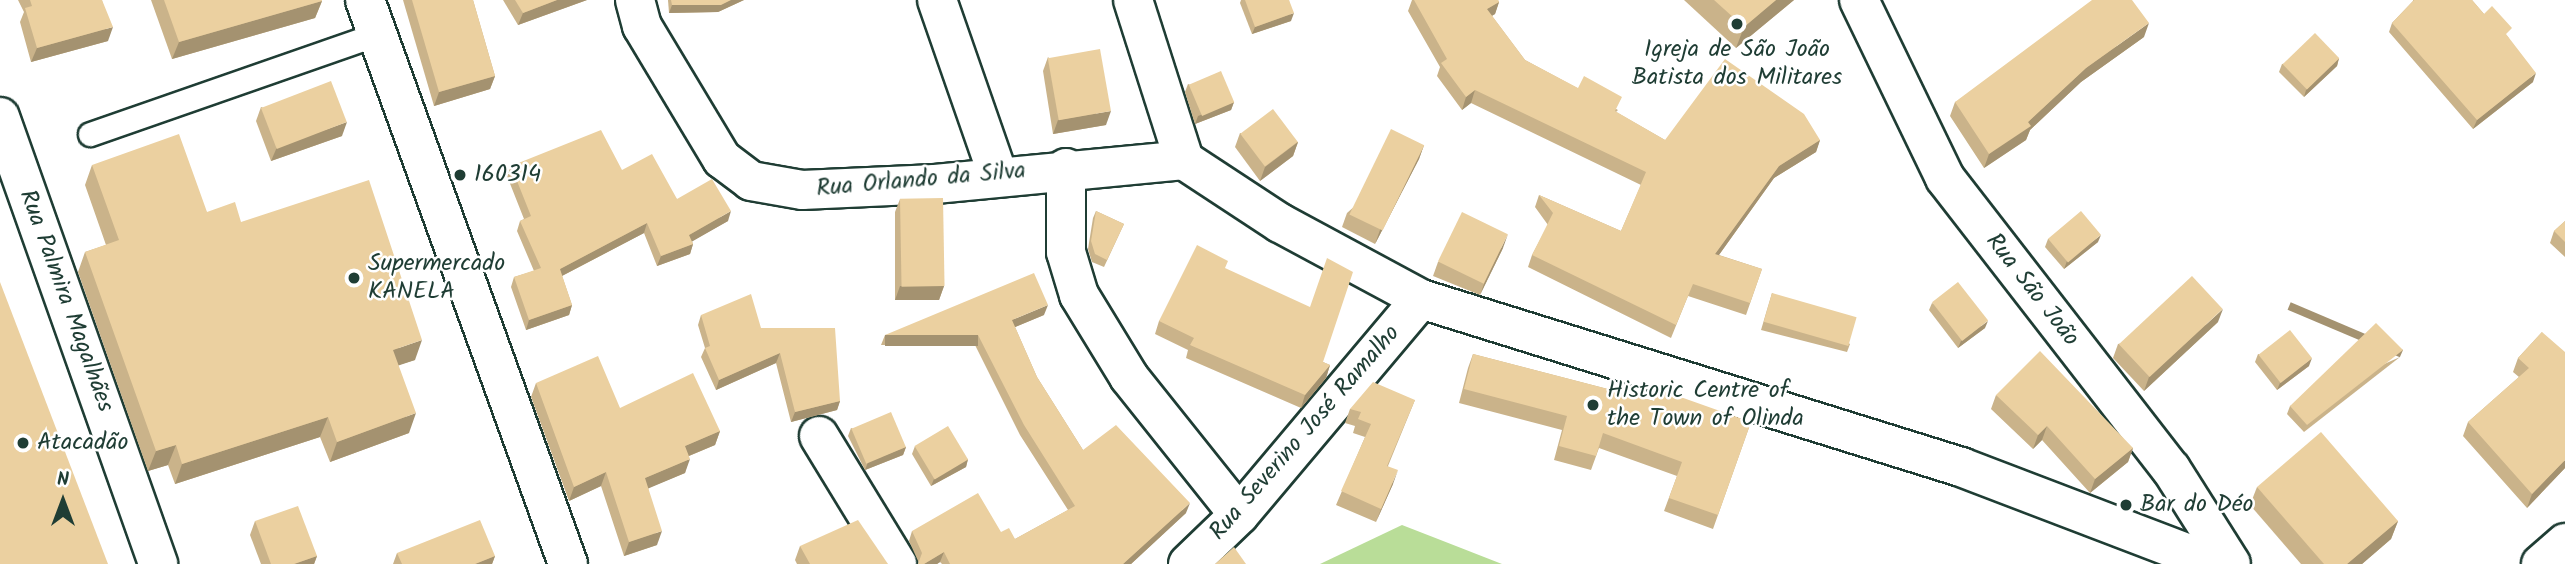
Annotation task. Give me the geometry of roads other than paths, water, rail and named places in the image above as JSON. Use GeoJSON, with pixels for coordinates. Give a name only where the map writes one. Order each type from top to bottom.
{"type":"FeatureCollection","features":[{"type":"Feature","properties":{"kind":"street","name":"Rua Orlando da Silva"},"geometry":{"type":"LineString","coordinates":[[635,0],[642,26],[722,159],[751,181],[802,190],[1184,160]]}},
{"type":"Feature","properties":{"kind":"street"},"geometry":{"type":"LineString","coordinates":[[937,0],[998,175]]}},
{"type":"Feature","properties":{"kind":"street"},"geometry":{"type":"LineString","coordinates":[[1133,0],[1184,160],[1280,223],[1421,299],[1961,467],[2215,564]]}},
{"type":"Feature","properties":{"kind":"street","name":"Rua São João"},"geometry":{"type":"LineString","coordinates":[[1859,0],[1945,178],[2171,469],[2231,564]]}},
{"type":"Feature","properties":{"kind":"street"},"geometry":{"type":"LineString","coordinates":[[371,17],[568,564]]}},
{"type":"Feature","properties":{"kind":"street","name":"Rua Palmira Magalhães"},"geometry":{"type":"LineString","coordinates":[[0,117],[158,564]]}},
{"type":"Feature","properties":{"kind":"street"},"geometry":{"type":"LineString","coordinates":[[1066,169],[1066,252],[1079,295],[1129,377],[1239,515]]}},
{"type":"Feature","properties":{"kind":"street","name":"Rua Severino José Ramalho"},"geometry":{"type":"LineString","coordinates":[[1188,564],[1239,515],[1421,299]]}},
{"type":"Feature","properties":{"kind":"street"},"geometry":{"type":"LineString","coordinates":[[819,436],[897,564]]}},
{"type":"Feature","properties":{"kind":"street"},"geometry":{"type":"LineString","coordinates":[[2541,564],[2565,543]]}},
{"type":"Feature","properties":{"kind":"lane"},"geometry":{"type":"LineString","coordinates":[[90,134],[371,17]]}},
{"type":"Feature","properties":{"kind":"place","name":"Igreja de São João Batista dos Militares"},"geometry":{"type":"Point","coordinates":[1737,24]}},
{"type":"Feature","properties":{"kind":"place","name":"160314"},"geometry":{"type":"Point","coordinates":[460,175]}},
{"type":"Feature","properties":{"kind":"place","name":"Supermercado KANELA"},"geometry":{"type":"Point","coordinates":[354,278]}},
{"type":"Feature","properties":{"kind":"place","name":"Historic Centre of the Town of Olinda"},"geometry":{"type":"Point","coordinates":[1593,405]}},
{"type":"Feature","properties":{"kind":"place","name":"Atacadão"},"geometry":{"type":"Point","coordinates":[23,443]}},
{"type":"Feature","properties":{"kind":"place","name":"Bar do Déo"},"geometry":{"type":"Point","coordinates":[2126,505]}}]}
